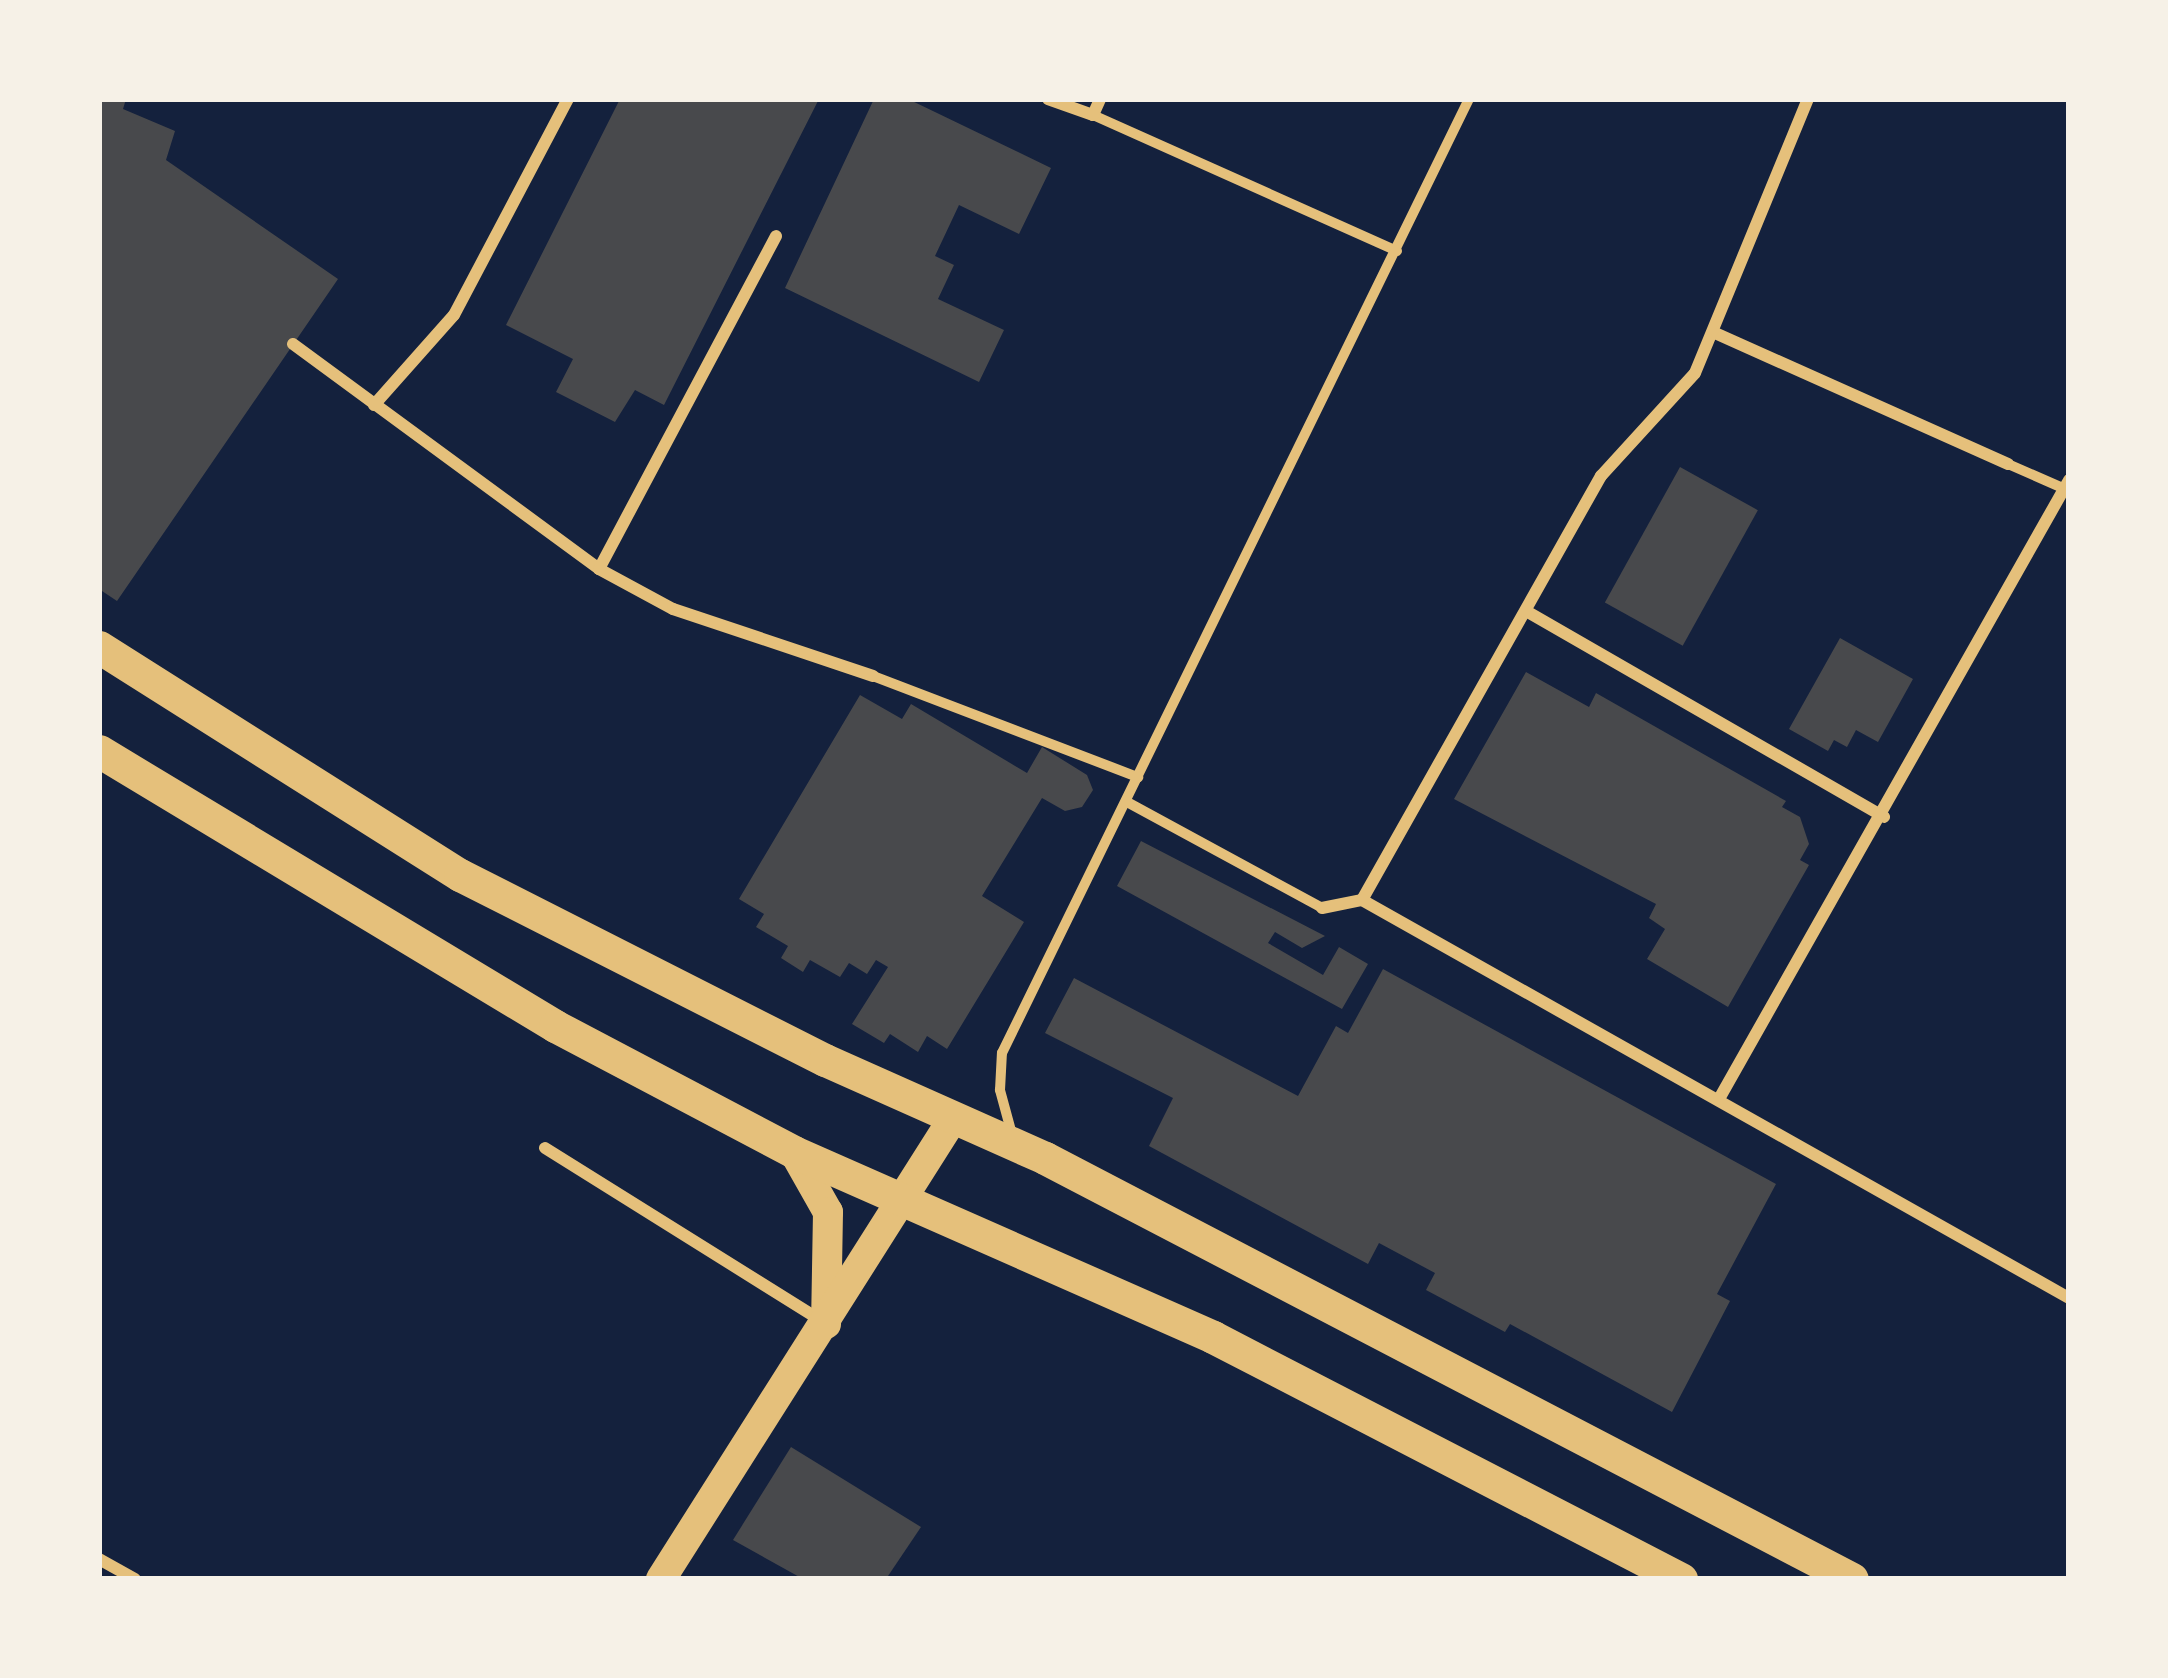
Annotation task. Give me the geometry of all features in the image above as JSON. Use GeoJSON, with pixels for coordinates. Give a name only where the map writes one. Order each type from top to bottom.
{"type":"FeatureCollection","features":[{"type":"Feature","properties":{"kind":"highway"},"geometry":{"type":"LineString","coordinates":[[99,647],[460,875],[700,999],[1014,1143],[1852,1579]]}},
{"type":"Feature","properties":{"kind":"highway"},"geometry":{"type":"LineString","coordinates":[[99,751],[555,1026],[794,1152],[903,1195],[1214,1337],[1681,1579]]}},
{"type":"Feature","properties":{"kind":"main road"},"geometry":{"type":"LineString","coordinates":[[661,1579],[955,1118]]}},
{"type":"Feature","properties":{"kind":"main road"},"geometry":{"type":"LineString","coordinates":[[794,1152],[828,1212],[826,1324]]}},
{"type":"Feature","properties":{"kind":"street"},"geometry":{"type":"LineString","coordinates":[[374,405],[454,315],[568,99]]}},
{"type":"Feature","properties":{"kind":"street"},"geometry":{"type":"LineString","coordinates":[[1048,99],[1397,251]]}},
{"type":"Feature","properties":{"kind":"street"},"geometry":{"type":"LineString","coordinates":[[1093,116],[1100,99]]}},
{"type":"Feature","properties":{"kind":"street"},"geometry":{"type":"LineString","coordinates":[[1014,1143],[1000,1090],[1002,1053],[1469,99]]}},
{"type":"Feature","properties":{"kind":"street"},"geometry":{"type":"LineString","coordinates":[[1362,900],[1601,476],[1695,373],[1808,99]]}},
{"type":"Feature","properties":{"kind":"street"},"geometry":{"type":"LineString","coordinates":[[599,569],[776,236]]}},
{"type":"Feature","properties":{"kind":"street"},"geometry":{"type":"LineString","coordinates":[[1715,333],[2008,464],[2067,484],[1884,817],[1719,1099]]}},
{"type":"Feature","properties":{"kind":"street"},"geometry":{"type":"LineString","coordinates":[[293,344],[599,569],[673,609],[873,676],[1138,777]]}},
{"type":"Feature","properties":{"kind":"street"},"geometry":{"type":"LineString","coordinates":[[1526,611],[1884,817]]}},
{"type":"Feature","properties":{"kind":"street"},"geometry":{"type":"LineString","coordinates":[[1126,802],[1322,908],[1362,900],[2069,1298]]}},
{"type":"Feature","properties":{"kind":"street"},"geometry":{"type":"LineString","coordinates":[[545,1148],[826,1324]]}},
{"type":"Feature","properties":{"kind":"street"},"geometry":{"type":"LineString","coordinates":[[99,1559],[135,1579]]}},
{"type":"Feature","properties":{"kind":"building"},"geometry":{"type":"Polygon","coordinates":[[[99,99],[126,99],[123,109],[175,131],[166,160],[338,279],[117,601],[99,589],[99,99]]]}},
{"type":"Feature","properties":{"kind":"building"},"geometry":{"type":"Polygon","coordinates":[[[620,99],[819,99],[664,405],[635,390],[615,422],[556,392],[573,359],[506,325],[620,99]]]}},
{"type":"Feature","properties":{"kind":"building"},"geometry":{"type":"Polygon","coordinates":[[[874,99],[908,99],[1051,168],[1019,234],[959,205],[935,256],[954,265],[938,299],[1004,330],[979,382],[785,288],[874,99]]]}},
{"type":"Feature","properties":{"kind":"building"},"geometry":{"type":"Polygon","coordinates":[[[1680,467],[1758,510],[1683,646],[1605,603],[1680,467]]]}},
{"type":"Feature","properties":{"kind":"building"},"geometry":{"type":"Polygon","coordinates":[[[1840,638],[1913,679],[1878,742],[1856,730],[1847,747],[1834,740],[1828,751],[1789,729],[1840,638]]]}},
{"type":"Feature","properties":{"kind":"building"},"geometry":{"type":"Polygon","coordinates":[[[1526,672],[1589,707],[1596,693],[1786,801],[1782,807],[1800,817],[1809,844],[1800,860],[1809,865],[1728,1007],[1647,959],[1665,929],[1649,918],[1656,904],[1454,799],[1526,672]]]}},
{"type":"Feature","properties":{"kind":"building"},"geometry":{"type":"Polygon","coordinates":[[[860,695],[902,719],[911,704],[1027,773],[1042,747],[1087,775],[1093,790],[1082,807],[1065,811],[1042,798],[982,896],[1024,922],[947,1049],[927,1036],[918,1052],[890,1034],[884,1043],[852,1024],[888,967],[876,960],[867,974],[849,963],[840,977],[810,960],[803,972],[781,958],[788,946],[756,927],[764,914],[739,899],[860,695]]]}},
{"type":"Feature","properties":{"kind":"building"},"geometry":{"type":"Polygon","coordinates":[[[1141,841],[1325,936],[1302,948],[1275,932],[1268,943],[1323,975],[1339,947],[1368,964],[1342,1009],[1117,886],[1141,841]]]}},
{"type":"Feature","properties":{"kind":"building"},"geometry":{"type":"Polygon","coordinates":[[[1383,969],[1776,1184],[1717,1294],[1730,1301],[1672,1412],[1510,1324],[1505,1332],[1426,1290],[1435,1273],[1379,1243],[1368,1264],[1149,1146],[1173,1098],[1045,1033],[1074,978],[1298,1096],[1336,1026],[1348,1033],[1383,969]]]}},
{"type":"Feature","properties":{"kind":"building"},"geometry":{"type":"Polygon","coordinates":[[[791,1447],[921,1527],[886,1579],[803,1579],[733,1540],[791,1447]]]}}]}
